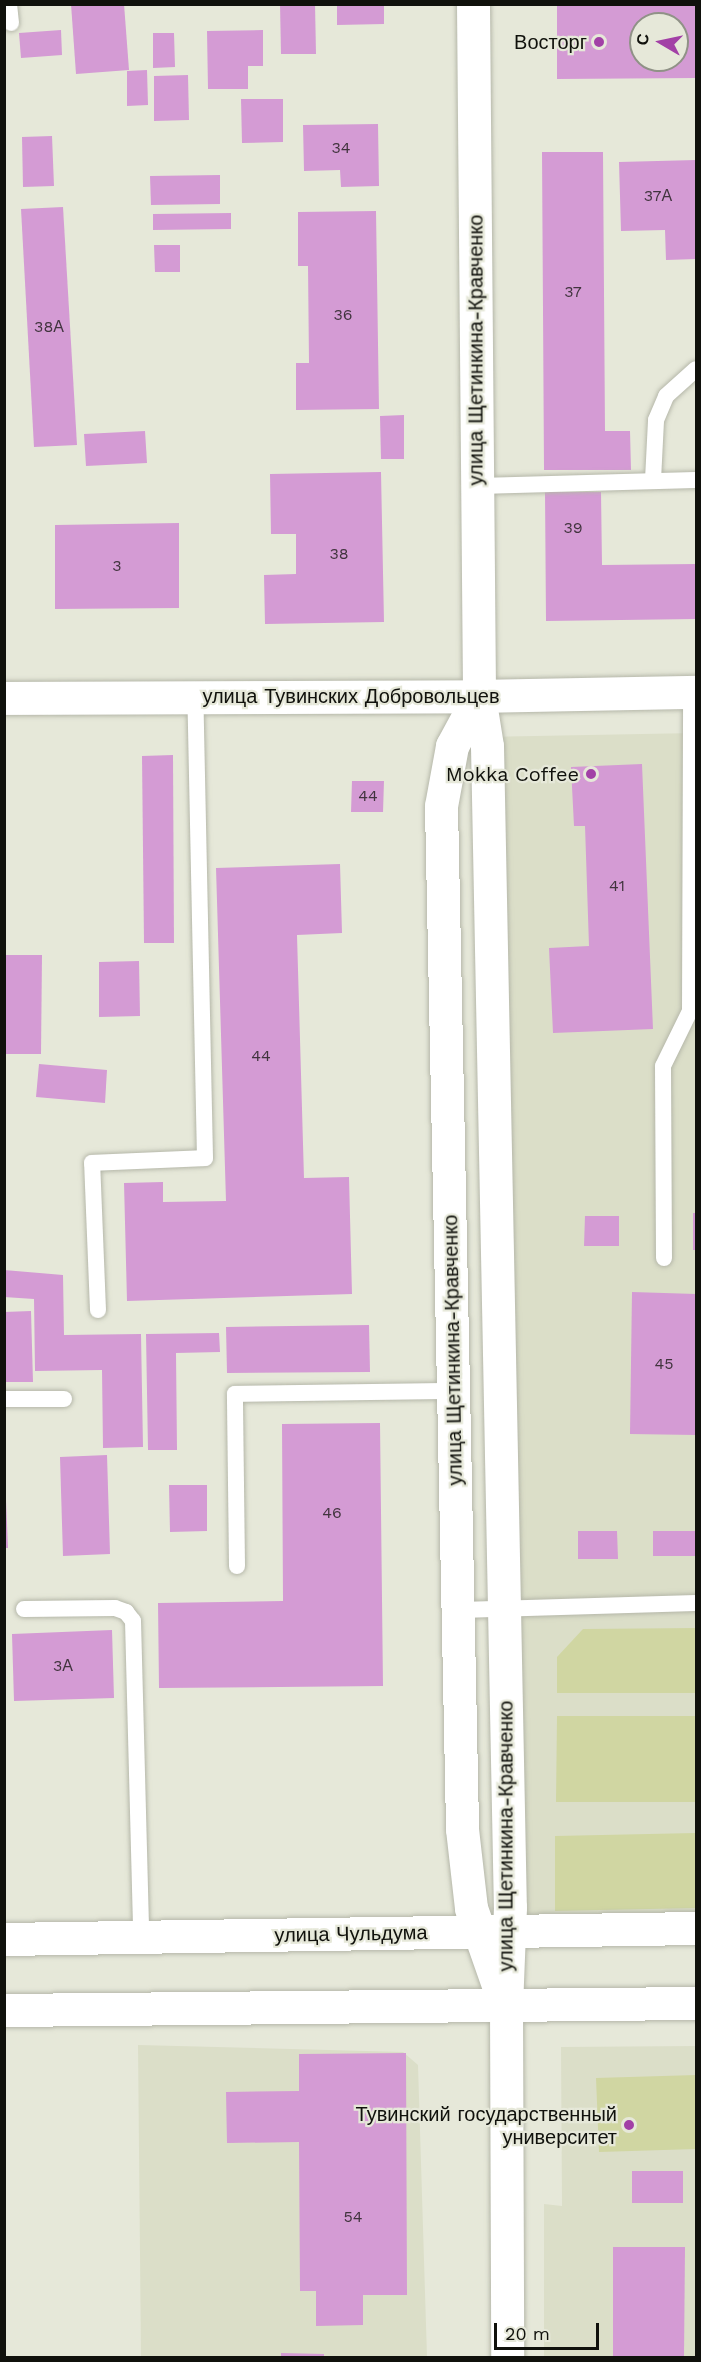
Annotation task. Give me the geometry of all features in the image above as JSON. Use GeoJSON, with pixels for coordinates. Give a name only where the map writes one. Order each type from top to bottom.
{"type":"FeatureCollection","features":[{"type":"Feature","properties":{"kind":"street","name":"улица Щетинкина-Кравченко"},"geometry":{"type":"LineString","coordinates":[[473,4],[478,696],[487,746],[504,1609],[493,1932],[506,2005],[507,2358]]}},
{"type":"Feature","properties":{"kind":"street","name":"улица Тувинских Добровольцев"},"geometry":{"type":"LineString","coordinates":[[4,699],[478,696],[693,692]]}},
{"type":"Feature","properties":{"kind":"street","name":"улица Щетинкина-Кравченко"},"geometry":{"type":"LineString","coordinates":[[478,696],[452,746],[441,806],[460,1610],[462,1829],[464,1866],[493,1932]]}},
{"type":"Feature","properties":{"kind":"street","name":"улица Чульдума"},"geometry":{"type":"LineString","coordinates":[[4,1939],[696,1928]]}},
{"type":"Feature","properties":{"kind":"street"},"geometry":{"type":"LineString","coordinates":[[4,2010],[696,2003]]}},
{"type":"Feature","properties":{"kind":"lane"},"geometry":{"type":"LineString","coordinates":[[9,4],[11,23]]}},
{"type":"Feature","properties":{"kind":"lane"},"geometry":{"type":"LineString","coordinates":[[653,480],[656,420],[666,396],[696,369]]}},
{"type":"Feature","properties":{"kind":"lane"},"geometry":{"type":"LineString","coordinates":[[478,486],[696,480]]}},
{"type":"Feature","properties":{"kind":"lane"},"geometry":{"type":"LineString","coordinates":[[664,1258],[663,1066],[690,1011],[693,692]]}},
{"type":"Feature","properties":{"kind":"lane"},"geometry":{"type":"LineString","coordinates":[[98,1310],[92,1162],[205,1158],[195,697]]}},
{"type":"Feature","properties":{"kind":"lane"},"geometry":{"type":"LineString","coordinates":[[237,1566],[235,1394],[454,1391]]}},
{"type":"Feature","properties":{"kind":"lane"},"geometry":{"type":"LineString","coordinates":[[4,1399],[64,1399]]}},
{"type":"Feature","properties":{"kind":"lane"},"geometry":{"type":"LineString","coordinates":[[460,1610],[696,1603]]}},
{"type":"Feature","properties":{"kind":"lane"},"geometry":{"type":"LineString","coordinates":[[24,1609],[115,1608],[126,1612],[133,1621],[141,1937]]}},
{"type":"Feature","properties":{"kind":"shaded area"},"geometry":{"type":"Polygon","coordinates":[[[696,733],[696,1931],[520,1939],[483,737],[696,733]]]}},
{"type":"Feature","properties":{"kind":"shaded area"},"geometry":{"type":"Polygon","coordinates":[[[138,2045],[403,2052],[418,2065],[427,2357],[141,2357],[138,2045]]]}},
{"type":"Feature","properties":{"kind":"shaded area","name":"Тувинский государственный университет"},"geometry":{"type":"Polygon","coordinates":[[[696,2046],[696,2357],[544,2358],[544,2204],[562,2206],[561,2047],[696,2046]]]}},
{"type":"Feature","properties":{"kind":"green space"},"geometry":{"type":"Polygon","coordinates":[[[696,1628],[696,1693],[557,1693],[557,1657],[583,1629],[696,1628]]]}},
{"type":"Feature","properties":{"kind":"green space"},"geometry":{"type":"Polygon","coordinates":[[[557,1716],[696,1716],[696,1802],[556,1802],[557,1716]]]}},
{"type":"Feature","properties":{"kind":"green space"},"geometry":{"type":"Polygon","coordinates":[[[696,1833],[696,1908],[555,1911],[555,1836],[696,1833]]]}},
{"type":"Feature","properties":{"kind":"green space"},"geometry":{"type":"Polygon","coordinates":[[[696,2075],[696,2149],[599,2152],[596,2078],[696,2075]]]}},
{"type":"Feature","properties":{"kind":"building"},"geometry":{"type":"Polygon","coordinates":[[[71,4],[124,4],[129,70],[76,74],[71,4]]]}},
{"type":"Feature","properties":{"kind":"building"},"geometry":{"type":"Polygon","coordinates":[[[280,4],[315,4],[316,54],[281,54],[280,4]]]}},
{"type":"Feature","properties":{"kind":"building"},"geometry":{"type":"Polygon","coordinates":[[[337,4],[384,4],[384,24],[337,25],[337,4]]]}},
{"type":"Feature","properties":{"kind":"building","name":"Восторг"},"geometry":{"type":"Polygon","coordinates":[[[557,4],[696,4],[696,78],[557,79],[557,4]]]}},
{"type":"Feature","properties":{"kind":"building"},"geometry":{"type":"Polygon","coordinates":[[[61,30],[62,55],[21,58],[19,33],[61,30]]]}},
{"type":"Feature","properties":{"kind":"building"},"geometry":{"type":"Polygon","coordinates":[[[263,30],[263,66],[248,66],[248,89],[208,89],[207,31],[263,30]]]}},
{"type":"Feature","properties":{"kind":"building"},"geometry":{"type":"Polygon","coordinates":[[[153,33],[174,33],[175,67],[153,68],[153,33]]]}},
{"type":"Feature","properties":{"kind":"building"},"geometry":{"type":"Polygon","coordinates":[[[147,70],[148,105],[127,106],[127,71],[147,70]]]}},
{"type":"Feature","properties":{"kind":"building"},"geometry":{"type":"Polygon","coordinates":[[[188,75],[189,120],[154,121],[154,76],[188,75]]]}},
{"type":"Feature","properties":{"kind":"building"},"geometry":{"type":"Polygon","coordinates":[[[241,99],[283,99],[283,142],[242,143],[241,99]]]}},
{"type":"Feature","properties":{"kind":"building"},"geometry":{"type":"Polygon","coordinates":[[[378,124],[379,186],[341,187],[340,170],[304,171],[303,125],[378,124]]]}},
{"type":"Feature","properties":{"kind":"building"},"geometry":{"type":"Polygon","coordinates":[[[52,136],[54,186],[23,187],[22,137],[52,136]]]}},
{"type":"Feature","properties":{"kind":"building"},"geometry":{"type":"Polygon","coordinates":[[[542,152],[603,152],[605,431],[630,431],[631,470],[544,470],[542,152]]]}},
{"type":"Feature","properties":{"kind":"building"},"geometry":{"type":"Polygon","coordinates":[[[696,160],[696,259],[666,260],[665,230],[621,231],[619,162],[696,160]]]}},
{"type":"Feature","properties":{"kind":"building"},"geometry":{"type":"Polygon","coordinates":[[[220,175],[220,204],[151,205],[150,176],[220,175]]]}},
{"type":"Feature","properties":{"kind":"building"},"geometry":{"type":"Polygon","coordinates":[[[63,207],[77,445],[34,447],[21,209],[63,207]]]}},
{"type":"Feature","properties":{"kind":"building"},"geometry":{"type":"Polygon","coordinates":[[[376,211],[379,409],[296,410],[296,363],[309,363],[308,266],[298,266],[298,212],[376,211]]]}},
{"type":"Feature","properties":{"kind":"building"},"geometry":{"type":"Polygon","coordinates":[[[231,213],[231,229],[153,230],[153,214],[231,213]]]}},
{"type":"Feature","properties":{"kind":"building"},"geometry":{"type":"Polygon","coordinates":[[[154,245],[180,245],[180,272],[155,272],[154,245]]]}},
{"type":"Feature","properties":{"kind":"building"},"geometry":{"type":"Polygon","coordinates":[[[404,415],[404,459],[381,459],[380,416],[404,415]]]}},
{"type":"Feature","properties":{"kind":"building"},"geometry":{"type":"Polygon","coordinates":[[[145,431],[147,463],[86,466],[84,434],[145,431]]]}},
{"type":"Feature","properties":{"kind":"building"},"geometry":{"type":"Polygon","coordinates":[[[381,472],[384,622],[265,624],[264,575],[296,574],[296,534],[271,534],[270,474],[381,472]]]}},
{"type":"Feature","properties":{"kind":"building"},"geometry":{"type":"Polygon","coordinates":[[[545,492],[601,492],[602,565],[696,564],[696,619],[546,621],[545,492]]]}},
{"type":"Feature","properties":{"kind":"building"},"geometry":{"type":"Polygon","coordinates":[[[179,523],[179,608],[55,609],[55,525],[179,523]]]}},
{"type":"Feature","properties":{"kind":"building"},"geometry":{"type":"Polygon","coordinates":[[[173,755],[174,943],[144,943],[142,756],[173,755]]]}},
{"type":"Feature","properties":{"kind":"building"},"geometry":{"type":"Polygon","coordinates":[[[642,764],[653,1029],[553,1033],[549,948],[589,946],[585,826],[574,826],[571,767],[642,764]]]}},
{"type":"Feature","properties":{"kind":"building"},"geometry":{"type":"Polygon","coordinates":[[[352,781],[384,781],[383,812],[351,812],[352,781]]]}},
{"type":"Feature","properties":{"kind":"building"},"geometry":{"type":"Polygon","coordinates":[[[340,864],[342,933],[297,935],[304,1178],[349,1177],[352,1294],[127,1301],[124,1183],[163,1182],[163,1202],[226,1201],[216,868],[340,864]]]}},
{"type":"Feature","properties":{"kind":"building"},"geometry":{"type":"Polygon","coordinates":[[[4,955],[42,955],[41,1054],[4,1054],[4,955]]]}},
{"type":"Feature","properties":{"kind":"building"},"geometry":{"type":"Polygon","coordinates":[[[139,961],[140,1016],[99,1017],[99,962],[139,961]]]}},
{"type":"Feature","properties":{"kind":"building"},"geometry":{"type":"Polygon","coordinates":[[[39,1064],[107,1070],[105,1103],[36,1097],[39,1064]]]}},
{"type":"Feature","properties":{"kind":"building"},"geometry":{"type":"Polygon","coordinates":[[[693,1213],[696,1213],[696,1250],[693,1250],[693,1213]]]}},
{"type":"Feature","properties":{"kind":"building"},"geometry":{"type":"Polygon","coordinates":[[[585,1216],[619,1216],[619,1246],[584,1246],[585,1216]]]}},
{"type":"Feature","properties":{"kind":"building"},"geometry":{"type":"Polygon","coordinates":[[[4,1270],[63,1275],[64,1335],[141,1334],[143,1447],[103,1448],[102,1370],[35,1371],[34,1299],[4,1297],[4,1270]]]}},
{"type":"Feature","properties":{"kind":"building"},"geometry":{"type":"Polygon","coordinates":[[[632,1292],[696,1294],[696,1435],[630,1434],[632,1292]]]}},
{"type":"Feature","properties":{"kind":"building"},"geometry":{"type":"Polygon","coordinates":[[[31,1311],[33,1382],[4,1382],[4,1312],[31,1311]]]}},
{"type":"Feature","properties":{"kind":"building"},"geometry":{"type":"Polygon","coordinates":[[[369,1325],[370,1372],[227,1373],[226,1327],[369,1325]]]}},
{"type":"Feature","properties":{"kind":"building"},"geometry":{"type":"Polygon","coordinates":[[[219,1333],[220,1352],[176,1353],[177,1450],[148,1450],[146,1334],[219,1333]]]}},
{"type":"Feature","properties":{"kind":"building"},"geometry":{"type":"Polygon","coordinates":[[[380,1423],[383,1686],[159,1688],[158,1603],[283,1601],[282,1424],[380,1423]]]}},
{"type":"Feature","properties":{"kind":"building"},"geometry":{"type":"Polygon","coordinates":[[[4,1452],[8,1548],[4,1548],[4,1452]]]}},
{"type":"Feature","properties":{"kind":"building"},"geometry":{"type":"Polygon","coordinates":[[[107,1455],[110,1554],[63,1556],[60,1457],[107,1455]]]}},
{"type":"Feature","properties":{"kind":"building"},"geometry":{"type":"Polygon","coordinates":[[[169,1485],[207,1485],[207,1531],[170,1532],[169,1485]]]}},
{"type":"Feature","properties":{"kind":"building"},"geometry":{"type":"Polygon","coordinates":[[[578,1531],[617,1531],[618,1559],[578,1559],[578,1531]]]}},
{"type":"Feature","properties":{"kind":"building"},"geometry":{"type":"Polygon","coordinates":[[[653,1531],[695,1531],[695,1556],[653,1556],[653,1531]]]}},
{"type":"Feature","properties":{"kind":"building"},"geometry":{"type":"Polygon","coordinates":[[[112,1630],[114,1698],[14,1701],[12,1634],[112,1630]]]}},
{"type":"Feature","properties":{"kind":"building"},"geometry":{"type":"Polygon","coordinates":[[[406,2053],[407,2295],[363,2295],[363,2325],[316,2326],[316,2291],[300,2291],[299,2142],[227,2143],[226,2092],[299,2091],[299,2054],[406,2053]]]}},
{"type":"Feature","properties":{"kind":"building"},"geometry":{"type":"Polygon","coordinates":[[[632,2171],[683,2171],[683,2203],[632,2203],[632,2171]]]}},
{"type":"Feature","properties":{"kind":"building"},"geometry":{"type":"Polygon","coordinates":[[[613,2247],[685,2247],[684,2358],[613,2358],[613,2247]]]}},
{"type":"Feature","properties":{"kind":"building"},"geometry":{"type":"Polygon","coordinates":[[[281,2353],[324,2354],[324,2358],[281,2358],[281,2353]]]}},
{"type":"Feature","properties":{"kind":"place","name":"Восторг"},"geometry":{"type":"Point","coordinates":[599,42]}},
{"type":"Feature","properties":{"kind":"place","name":"Mokka Coffee"},"geometry":{"type":"Point","coordinates":[591,774]}},
{"type":"Feature","properties":{"kind":"place","name":"Тувинский государственный университет"},"geometry":{"type":"Point","coordinates":[629,2125]}}]}
